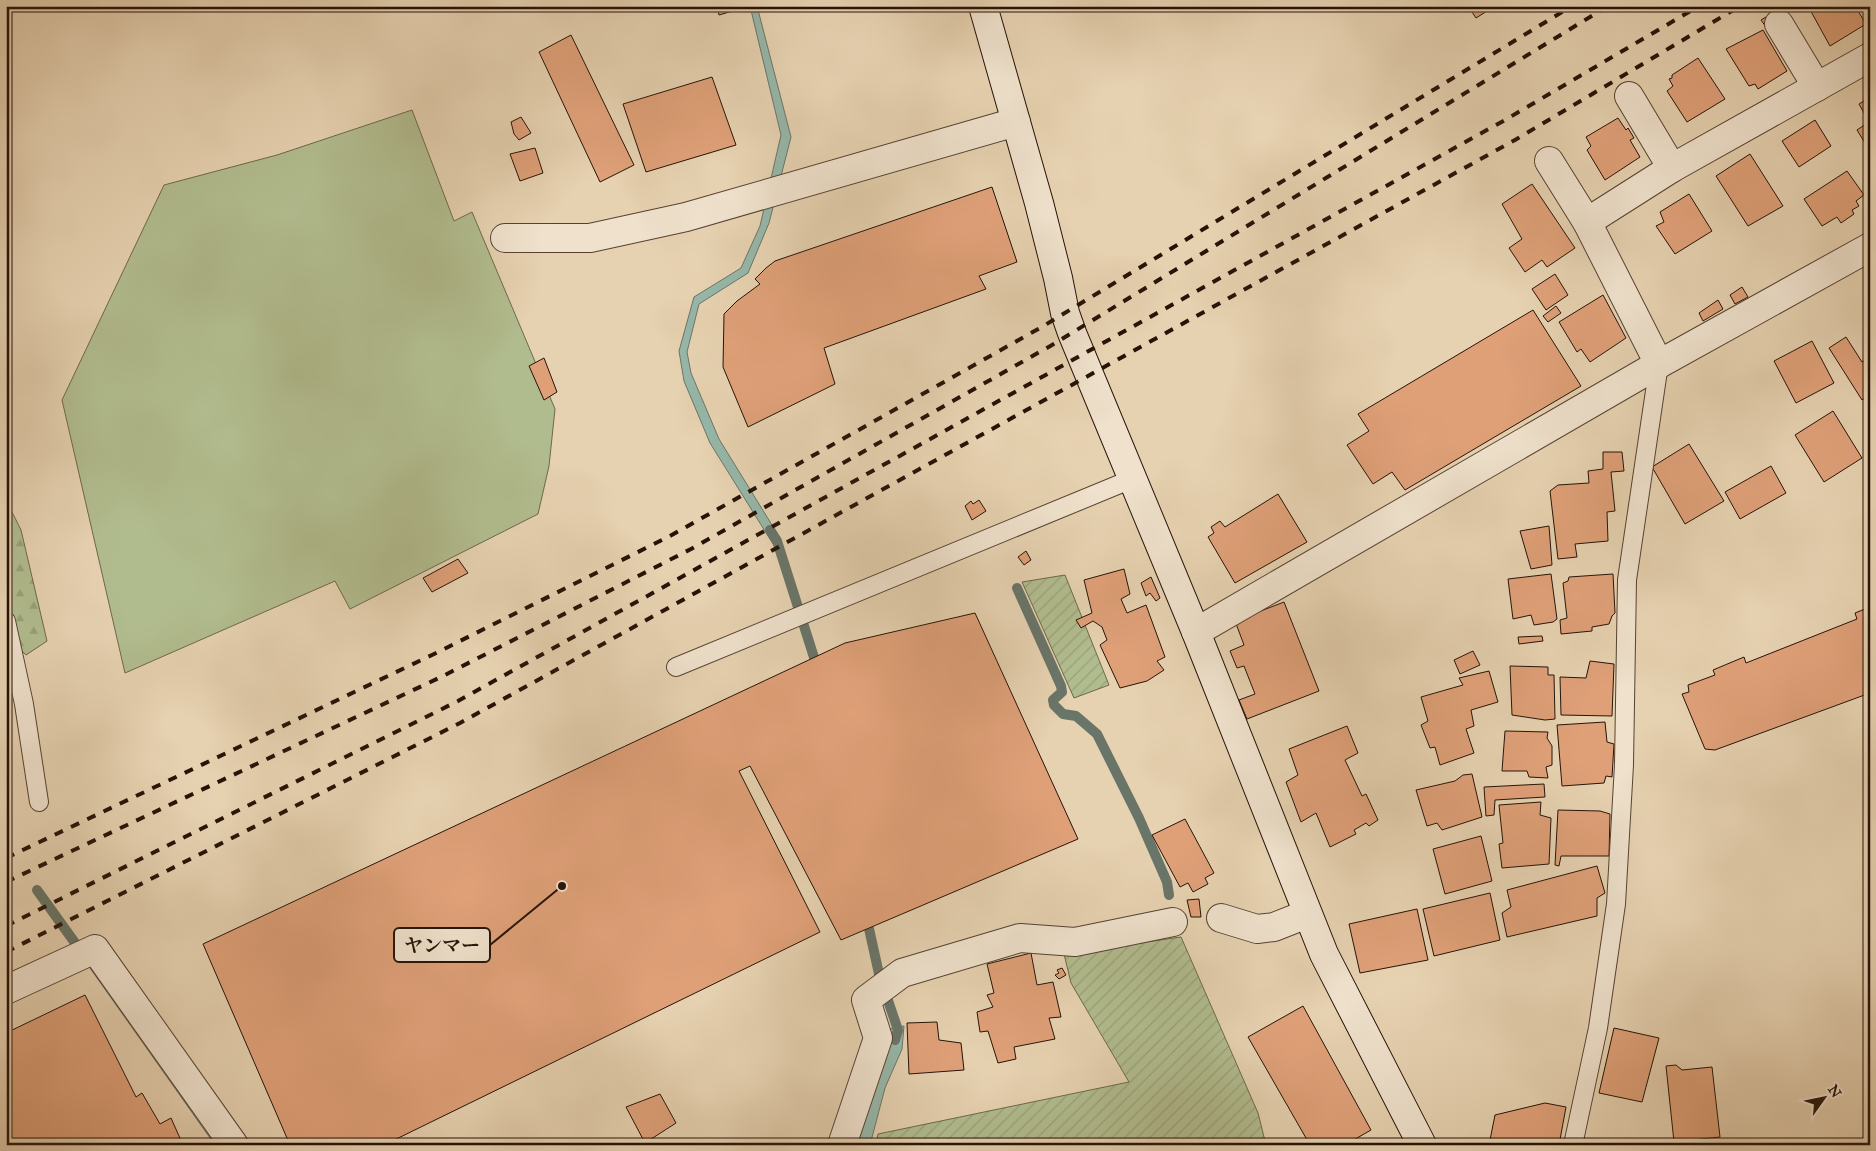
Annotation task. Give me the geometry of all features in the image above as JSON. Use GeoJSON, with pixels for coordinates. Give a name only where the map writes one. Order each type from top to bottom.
{"type":"FeatureCollection","features":[{"type":"Feature","properties":{"kind":"street"},"geometry":{"type":"LineString","coordinates":[[984,6],[1051,250],[1065,313],[1196,632],[1324,954],[1422,1145]]}},
{"type":"Feature","properties":{"kind":"street"},"geometry":{"type":"LineString","coordinates":[[1779,24],[1817,87]]}},
{"type":"Feature","properties":{"kind":"street"},"geometry":{"type":"LineString","coordinates":[[1588,222],[1672,168],[1870,57]]}},
{"type":"Feature","properties":{"kind":"street"},"geometry":{"type":"LineString","coordinates":[[1629,96],[1672,168]]}},
{"type":"Feature","properties":{"kind":"street"},"geometry":{"type":"LineString","coordinates":[[505,238],[590,238],[686,217],[1016,122]]}},
{"type":"Feature","properties":{"kind":"street"},"geometry":{"type":"LineString","coordinates":[[1549,161],[1588,222],[1659,364]]}},
{"type":"Feature","properties":{"kind":"street"},"geometry":{"type":"LineString","coordinates":[[1196,632],[1659,364],[1870,247]]}},
{"type":"Feature","properties":{"kind":"street"},"geometry":{"type":"LineString","coordinates":[[1220,918],[1257,929],[1274,927],[1307,914]]}},
{"type":"Feature","properties":{"kind":"street"},"geometry":{"type":"LineString","coordinates":[[842,1145],[878,1038],[866,1000],[902,974],[1020,938],[1075,942],[1173,922]]}},
{"type":"Feature","properties":{"kind":"street"},"geometry":{"type":"LineString","coordinates":[[6,990],[95,949],[234,1145]]}},
{"type":"Feature","properties":{"kind":"lane"},"geometry":{"type":"LineString","coordinates":[[1573,1145],[1598,1028],[1616,904],[1624,765],[1627,580],[1659,364]]}},
{"type":"Feature","properties":{"kind":"lane"},"geometry":{"type":"LineString","coordinates":[[676,667],[1132,479]]}},
{"type":"Feature","properties":{"kind":"lane"},"geometry":{"type":"LineString","coordinates":[[6,622],[24,704],[39,802]]}},
{"type":"Feature","properties":{"kind":"green space"},"geometry":{"type":"Polygon","coordinates":[[[412,110],[454,221],[472,212],[555,409],[549,466],[538,514],[350,609],[335,581],[125,673],[62,400],[164,185],[277,155],[412,110]]]}},
{"type":"Feature","properties":{"kind":"green space"},"geometry":{"type":"Polygon","coordinates":[[[6,500],[21,530],[47,641],[26,655],[20,649],[6,590],[6,500]]]}},
{"type":"Feature","properties":{"kind":"green space"},"geometry":{"type":"Polygon","coordinates":[[[1065,575],[1109,685],[1074,698],[1022,582],[1065,575]]]}},
{"type":"Feature","properties":{"kind":"green space"},"geometry":{"type":"Polygon","coordinates":[[[1181,937],[1258,1113],[1266,1145],[876,1145],[878,1134],[1129,1082],[1071,983],[1064,954],[1181,937]]]}},
{"type":"Feature","properties":{"kind":"shaded area"},"geometry":{"type":"Polygon","coordinates":[[[750,6],[757,6],[791,137],[769,223],[748,273],[699,304],[687,352],[691,373],[719,439],[780,538],[773,544],[710,443],[684,381],[679,351],[694,297],[741,268],[760,226],[781,135],[750,6]]]}},
{"type":"Feature","properties":{"kind":"shaded area"},"geometry":{"type":"Polygon","coordinates":[[[94,965],[222,1145],[215,1145],[90,968],[94,965]]]}},
{"type":"Feature","properties":{"kind":"shaded area"},"geometry":{"type":"Polygon","coordinates":[[[904,1026],[902,1049],[885,1088],[870,1145],[857,1145],[889,1029],[904,1026]]]}},
{"type":"Feature","properties":{"kind":"building"},"geometry":{"type":"Polygon","coordinates":[[[717,6],[742,6],[743,8],[719,15],[717,6]]]}},
{"type":"Feature","properties":{"kind":"building"},"geometry":{"type":"Polygon","coordinates":[[[1468,6],[1495,6],[1476,18],[1468,6]]]}},
{"type":"Feature","properties":{"kind":"building"},"geometry":{"type":"Polygon","coordinates":[[[1808,6],[1855,6],[1866,24],[1830,46],[1808,6]]]}},
{"type":"Feature","properties":{"kind":"building"},"geometry":{"type":"Polygon","coordinates":[[[1766,17],[1771,24],[1766,27],[1761,20],[1766,17]]]}},
{"type":"Feature","properties":{"kind":"building"},"geometry":{"type":"Polygon","coordinates":[[[1763,30],[1787,71],[1758,89],[1755,84],[1749,86],[1726,49],[1763,30]]]}},
{"type":"Feature","properties":{"kind":"building"},"geometry":{"type":"Polygon","coordinates":[[[571,35],[634,165],[600,182],[539,52],[571,35]]]}},
{"type":"Feature","properties":{"kind":"building"},"geometry":{"type":"Polygon","coordinates":[[[1698,58],[1725,99],[1687,122],[1667,91],[1673,86],[1669,79],[1698,58]]]}},
{"type":"Feature","properties":{"kind":"building"},"geometry":{"type":"Polygon","coordinates":[[[712,77],[736,145],[646,172],[623,104],[712,77]]]}},
{"type":"Feature","properties":{"kind":"building"},"geometry":{"type":"Polygon","coordinates":[[[1870,97],[1870,140],[1865,143],[1857,130],[1869,122],[1859,104],[1870,97]]]}},
{"type":"Feature","properties":{"kind":"building"},"geometry":{"type":"Polygon","coordinates":[[[521,117],[531,133],[519,140],[514,134],[511,122],[521,117]]]}},
{"type":"Feature","properties":{"kind":"building"},"geometry":{"type":"Polygon","coordinates":[[[1618,118],[1626,130],[1628,128],[1634,138],[1630,140],[1640,157],[1605,180],[1587,150],[1591,146],[1586,137],[1618,118]]]}},
{"type":"Feature","properties":{"kind":"building"},"geometry":{"type":"Polygon","coordinates":[[[1815,120],[1831,146],[1799,167],[1782,141],[1815,120]]]}},
{"type":"Feature","properties":{"kind":"building"},"geometry":{"type":"Polygon","coordinates":[[[535,148],[543,173],[520,181],[510,154],[535,148]]]}},
{"type":"Feature","properties":{"kind":"building"},"geometry":{"type":"Polygon","coordinates":[[[1750,154],[1783,206],[1748,226],[1716,176],[1750,154]]]}},
{"type":"Feature","properties":{"kind":"building"},"geometry":{"type":"Polygon","coordinates":[[[1847,171],[1864,195],[1856,201],[1859,206],[1852,210],[1854,214],[1841,223],[1837,217],[1822,226],[1804,199],[1847,171]]]}},
{"type":"Feature","properties":{"kind":"building"},"geometry":{"type":"Polygon","coordinates":[[[1532,184],[1575,248],[1547,267],[1542,260],[1525,272],[1509,248],[1522,239],[1502,204],[1532,184]]]}},
{"type":"Feature","properties":{"kind":"building"},"geometry":{"type":"Polygon","coordinates":[[[992,187],[1017,262],[979,276],[986,289],[824,348],[835,384],[748,427],[723,367],[724,314],[737,301],[760,284],[755,279],[766,268],[775,261],[992,187]]]}},
{"type":"Feature","properties":{"kind":"building"},"geometry":{"type":"Polygon","coordinates":[[[1689,194],[1712,231],[1675,254],[1656,226],[1664,222],[1660,212],[1689,194]]]}},
{"type":"Feature","properties":{"kind":"building"},"geometry":{"type":"Polygon","coordinates":[[[1555,274],[1568,295],[1546,310],[1532,289],[1555,274]]]}},
{"type":"Feature","properties":{"kind":"building"},"geometry":{"type":"Polygon","coordinates":[[[1742,287],[1748,297],[1735,304],[1730,295],[1742,287]]]}},
{"type":"Feature","properties":{"kind":"building"},"geometry":{"type":"Polygon","coordinates":[[[1603,295],[1626,338],[1590,362],[1581,349],[1577,352],[1559,322],[1603,295]]]}},
{"type":"Feature","properties":{"kind":"building"},"geometry":{"type":"Polygon","coordinates":[[[1718,300],[1723,309],[1703,321],[1699,313],[1718,300]]]}},
{"type":"Feature","properties":{"kind":"building"},"geometry":{"type":"Polygon","coordinates":[[[1556,306],[1561,313],[1548,322],[1543,316],[1556,306]]]}},
{"type":"Feature","properties":{"kind":"building"},"geometry":{"type":"Polygon","coordinates":[[[1533,310],[1581,386],[1405,490],[1392,472],[1373,484],[1347,445],[1369,431],[1358,414],[1533,310]]]}},
{"type":"Feature","properties":{"kind":"building"},"geometry":{"type":"Polygon","coordinates":[[[1846,337],[1862,362],[1870,357],[1870,395],[1862,400],[1829,348],[1846,337]]]}},
{"type":"Feature","properties":{"kind":"building"},"geometry":{"type":"Polygon","coordinates":[[[1812,341],[1834,383],[1796,403],[1774,361],[1812,341]]]}},
{"type":"Feature","properties":{"kind":"building"},"geometry":{"type":"Polygon","coordinates":[[[544,358],[557,392],[544,400],[529,366],[544,358]]]}},
{"type":"Feature","properties":{"kind":"building"},"geometry":{"type":"Polygon","coordinates":[[[1833,411],[1862,458],[1824,482],[1795,435],[1833,411]]]}},
{"type":"Feature","properties":{"kind":"building"},"geometry":{"type":"Polygon","coordinates":[[[1689,444],[1724,501],[1685,524],[1652,467],[1689,444]]]}},
{"type":"Feature","properties":{"kind":"building"},"geometry":{"type":"Polygon","coordinates":[[[1603,452],[1622,452],[1624,471],[1611,472],[1615,511],[1607,512],[1608,541],[1575,544],[1577,557],[1558,559],[1550,491],[1558,485],[1589,483],[1588,471],[1603,469],[1603,452]]]}},
{"type":"Feature","properties":{"kind":"building"},"geometry":{"type":"Polygon","coordinates":[[[1771,466],[1786,493],[1740,519],[1725,492],[1771,466]]]}},
{"type":"Feature","properties":{"kind":"building"},"geometry":{"type":"Polygon","coordinates":[[[1278,494],[1307,542],[1235,583],[1208,537],[1214,533],[1211,527],[1220,521],[1225,527],[1278,494]]]}},
{"type":"Feature","properties":{"kind":"building"},"geometry":{"type":"Polygon","coordinates":[[[979,500],[986,511],[972,520],[965,506],[971,501],[973,504],[979,500]]]}},
{"type":"Feature","properties":{"kind":"building"},"geometry":{"type":"Polygon","coordinates":[[[1549,526],[1552,565],[1531,569],[1520,531],[1549,526]]]}},
{"type":"Feature","properties":{"kind":"building"},"geometry":{"type":"Polygon","coordinates":[[[1026,551],[1031,560],[1024,565],[1018,557],[1026,551]]]}},
{"type":"Feature","properties":{"kind":"building"},"geometry":{"type":"Polygon","coordinates":[[[458,559],[468,573],[432,592],[423,578],[458,559]]]}},
{"type":"Feature","properties":{"kind":"building"},"geometry":{"type":"Polygon","coordinates":[[[1124,569],[1130,594],[1121,599],[1127,613],[1146,605],[1165,657],[1157,661],[1164,670],[1147,681],[1120,688],[1100,645],[1107,640],[1102,627],[1093,621],[1081,628],[1076,620],[1092,613],[1084,580],[1124,569]]]}},
{"type":"Feature","properties":{"kind":"building"},"geometry":{"type":"Polygon","coordinates":[[[1551,574],[1557,619],[1553,622],[1534,625],[1531,615],[1513,619],[1508,579],[1551,574]]]}},
{"type":"Feature","properties":{"kind":"building"},"geometry":{"type":"Polygon","coordinates":[[[1613,574],[1615,613],[1609,624],[1592,627],[1592,631],[1561,634],[1560,620],[1567,618],[1563,583],[1568,581],[1569,577],[1613,574]]]}},
{"type":"Feature","properties":{"kind":"building"},"geometry":{"type":"Polygon","coordinates":[[[1151,577],[1160,598],[1156,601],[1150,593],[1146,596],[1141,583],[1151,577]]]}},
{"type":"Feature","properties":{"kind":"building"},"geometry":{"type":"Polygon","coordinates":[[[1284,602],[1319,691],[1247,719],[1239,700],[1255,694],[1244,666],[1237,668],[1230,651],[1244,645],[1235,621],[1284,602]]]}},
{"type":"Feature","properties":{"kind":"building"},"geometry":{"type":"Polygon","coordinates":[[[1870,607],[1870,693],[1715,750],[1705,749],[1682,694],[1689,692],[1688,685],[1715,675],[1713,670],[1744,657],[1746,663],[1857,619],[1855,613],[1870,607]]]}},
{"type":"Feature","properties":{"kind":"building"},"geometry":{"type":"Polygon","coordinates":[[[975,613],[1078,839],[841,940],[750,766],[739,771],[820,932],[384,1145],[290,1145],[203,944],[845,643],[975,613]]]}},
{"type":"Feature","properties":{"kind":"building"},"geometry":{"type":"Polygon","coordinates":[[[1542,636],[1543,641],[1519,644],[1518,637],[1542,636]]]}},
{"type":"Feature","properties":{"kind":"building"},"geometry":{"type":"Polygon","coordinates":[[[1473,651],[1480,665],[1460,674],[1454,660],[1473,651]]]}},
{"type":"Feature","properties":{"kind":"building"},"geometry":{"type":"Polygon","coordinates":[[[1590,661],[1614,664],[1612,716],[1561,715],[1560,677],[1586,678],[1590,661]]]}},
{"type":"Feature","properties":{"kind":"building"},"geometry":{"type":"Polygon","coordinates":[[[1510,666],[1548,667],[1548,675],[1554,675],[1555,719],[1545,720],[1512,715],[1510,666]]]}},
{"type":"Feature","properties":{"kind":"building"},"geometry":{"type":"Polygon","coordinates":[[[1489,671],[1498,702],[1471,710],[1474,726],[1466,729],[1474,753],[1440,765],[1435,747],[1430,748],[1421,725],[1428,721],[1421,697],[1463,685],[1459,678],[1489,671]]]}},
{"type":"Feature","properties":{"kind":"building"},"geometry":{"type":"Polygon","coordinates":[[[1605,722],[1607,742],[1614,744],[1612,777],[1606,776],[1604,783],[1562,786],[1557,725],[1605,722]]]}},
{"type":"Feature","properties":{"kind":"building"},"geometry":{"type":"Polygon","coordinates":[[[1347,726],[1358,753],[1345,760],[1362,796],[1366,794],[1378,820],[1369,826],[1366,823],[1354,830],[1356,834],[1330,847],[1316,813],[1301,822],[1286,782],[1298,775],[1289,749],[1347,726]]]}},
{"type":"Feature","properties":{"kind":"building"},"geometry":{"type":"Polygon","coordinates":[[[1505,731],[1548,732],[1547,738],[1552,746],[1552,765],[1546,767],[1548,778],[1529,777],[1527,771],[1502,771],[1505,731]]]}},
{"type":"Feature","properties":{"kind":"building"},"geometry":{"type":"Polygon","coordinates":[[[1472,774],[1482,817],[1442,830],[1437,823],[1427,826],[1416,790],[1455,781],[1463,775],[1472,774]]]}},
{"type":"Feature","properties":{"kind":"building"},"geometry":{"type":"Polygon","coordinates":[[[1544,784],[1545,797],[1495,800],[1494,815],[1486,816],[1484,787],[1544,784]]]}},
{"type":"Feature","properties":{"kind":"building"},"geometry":{"type":"Polygon","coordinates":[[[1541,802],[1540,815],[1551,818],[1549,864],[1502,868],[1499,844],[1503,843],[1499,805],[1541,802]]]}},
{"type":"Feature","properties":{"kind":"building"},"geometry":{"type":"Polygon","coordinates":[[[1558,810],[1600,811],[1610,814],[1609,856],[1561,856],[1559,866],[1555,865],[1558,810]]]}},
{"type":"Feature","properties":{"kind":"building"},"geometry":{"type":"Polygon","coordinates":[[[1185,819],[1214,873],[1205,878],[1208,884],[1193,892],[1188,883],[1180,887],[1152,835],[1185,819]]]}},
{"type":"Feature","properties":{"kind":"building"},"geometry":{"type":"Polygon","coordinates":[[[1481,836],[1492,881],[1445,894],[1433,849],[1481,836]]]}},
{"type":"Feature","properties":{"kind":"building"},"geometry":{"type":"Polygon","coordinates":[[[1597,866],[1605,893],[1597,898],[1597,916],[1507,937],[1502,913],[1511,907],[1507,890],[1597,866]]]}},
{"type":"Feature","properties":{"kind":"building"},"geometry":{"type":"Polygon","coordinates":[[[1490,893],[1500,940],[1434,956],[1423,909],[1490,893]]]}},
{"type":"Feature","properties":{"kind":"building"},"geometry":{"type":"Polygon","coordinates":[[[1199,899],[1201,917],[1191,917],[1187,900],[1199,899]]]}},
{"type":"Feature","properties":{"kind":"building"},"geometry":{"type":"Polygon","coordinates":[[[1417,909],[1428,960],[1360,973],[1349,924],[1417,909]]]}},
{"type":"Feature","properties":{"kind":"building"},"geometry":{"type":"Polygon","coordinates":[[[1031,953],[1037,985],[1053,982],[1061,1017],[1049,1018],[1055,1039],[1014,1047],[1016,1059],[998,1063],[988,1031],[980,1032],[977,1012],[993,1007],[987,995],[994,993],[987,964],[1031,953]]]}},
{"type":"Feature","properties":{"kind":"building"},"geometry":{"type":"Polygon","coordinates":[[[1062,968],[1066,975],[1059,979],[1055,975],[1059,973],[1057,970],[1062,968]]]}},
{"type":"Feature","properties":{"kind":"building"},"geometry":{"type":"Polygon","coordinates":[[[85,995],[136,1097],[142,1093],[160,1124],[171,1118],[183,1145],[6,1145],[6,1033],[85,995]]]}},
{"type":"Feature","properties":{"kind":"building"},"geometry":{"type":"Polygon","coordinates":[[[1303,1006],[1371,1130],[1345,1145],[1310,1145],[1248,1037],[1303,1006]]]}},
{"type":"Feature","properties":{"kind":"building"},"geometry":{"type":"Polygon","coordinates":[[[937,1022],[939,1040],[961,1043],[964,1070],[909,1074],[907,1023],[937,1022]]]}},
{"type":"Feature","properties":{"kind":"building"},"geometry":{"type":"Polygon","coordinates":[[[1614,1028],[1659,1038],[1642,1102],[1599,1093],[1614,1028]]]}},
{"type":"Feature","properties":{"kind":"building"},"geometry":{"type":"Polygon","coordinates":[[[1676,1065],[1682,1070],[1712,1067],[1720,1137],[1674,1142],[1666,1066],[1676,1065]]]}},
{"type":"Feature","properties":{"kind":"building"},"geometry":{"type":"Polygon","coordinates":[[[660,1094],[676,1123],[645,1143],[626,1107],[660,1094]]]}},
{"type":"Feature","properties":{"kind":"building"},"geometry":{"type":"Polygon","coordinates":[[[1545,1103],[1566,1107],[1559,1145],[1489,1145],[1495,1115],[1545,1103]]]}},
{"type":"Feature","properties":{"kind":"building"},"geometry":{"type":"Polygon","coordinates":[[[815,1139],[825,1145],[814,1145],[815,1139]]]}},
{"type":"Feature","properties":{"kind":"waterway"},"geometry":{"type":"LineString","coordinates":[[770,530],[777,541],[818,670]]}},
{"type":"Feature","properties":{"kind":"waterway"},"geometry":{"type":"LineString","coordinates":[[1017,588],[1061,686],[1062,692],[1053,700],[1054,705],[1063,714],[1076,716],[1097,734],[1139,818],[1167,882],[1169,895]]}},
{"type":"Feature","properties":{"kind":"waterway"},"geometry":{"type":"LineString","coordinates":[[37,890],[83,954]]}},
{"type":"Feature","properties":{"kind":"waterway"},"geometry":{"type":"LineString","coordinates":[[866,915],[879,974],[898,1030],[895,1040]]}},
{"type":"Feature","properties":{"kind":"railway"},"geometry":{"type":"LineString","coordinates":[[6,858],[432,655],[670,536],[1040,328],[1572,6]]}},
{"type":"Feature","properties":{"kind":"railway"},"geometry":{"type":"LineString","coordinates":[[6,882],[441,677],[691,549],[1052,345],[1608,6]]}},
{"type":"Feature","properties":{"kind":"railway"},"geometry":{"type":"LineString","coordinates":[[6,926],[458,701],[1505,120],[1699,6]]}},
{"type":"Feature","properties":{"kind":"railway"},"geometry":{"type":"LineString","coordinates":[[6,952],[460,723],[1515,140],[1740,6]]}},
{"type":"Feature","properties":{"kind":"place","name":"ヤンマー"},"geometry":{"type":"Point","coordinates":[562,886]}}]}
